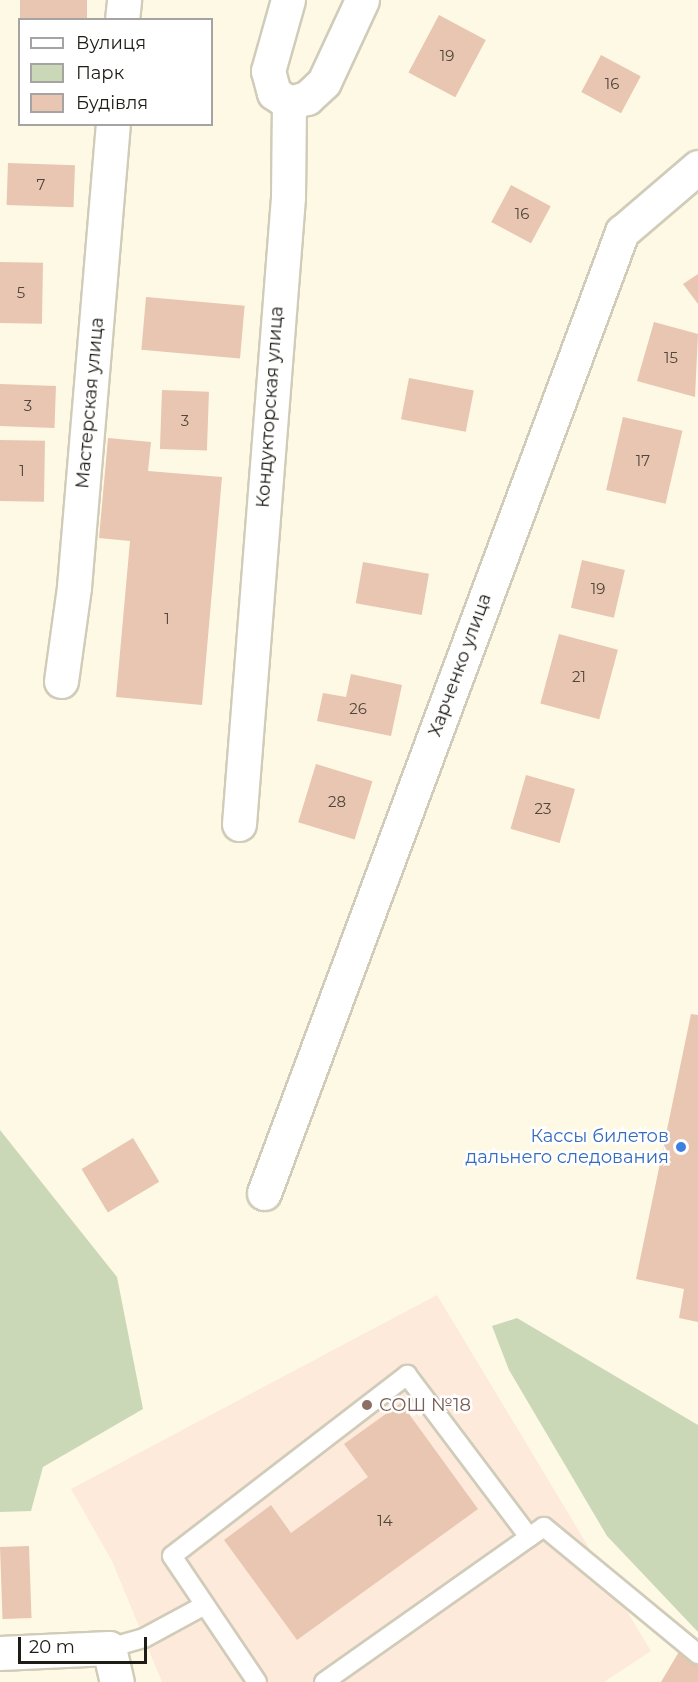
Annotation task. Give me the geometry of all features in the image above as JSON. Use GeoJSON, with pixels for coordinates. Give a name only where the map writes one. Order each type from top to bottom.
{"type":"FeatureCollection","features":[{"type":"Feature","properties":{"kind":"street"},"geometry":{"type":"LineString","coordinates":[[122,18],[124,0]]}},
{"type":"Feature","properties":{"kind":"street"},"geometry":{"type":"LineString","coordinates":[[288,0],[268,71],[274,93],[289,103],[307,98],[324,82],[362,0]]}},
{"type":"Feature","properties":{"kind":"street","name":"Кондукторская улица"},"geometry":{"type":"LineString","coordinates":[[239,824],[288,197],[289,103]]}},
{"type":"Feature","properties":{"kind":"street","name":"Мастерская улица"},"geometry":{"type":"LineString","coordinates":[[61,681],[75,587],[113,126]]}},
{"type":"Feature","properties":{"kind":"street","name":"Харченко улица"},"geometry":{"type":"LineString","coordinates":[[264,1193],[622,232],[698,167]]}},
{"type":"Feature","properties":{"kind":"street"},"geometry":{"type":"LineString","coordinates":[[0,1653],[109,1648],[117,1682]]}},
{"type":"Feature","properties":{"kind":"lane"},"geometry":{"type":"LineString","coordinates":[[257,1682],[172,1556],[407,1375],[529,1537]]}},
{"type":"Feature","properties":{"kind":"lane"},"geometry":{"type":"LineString","coordinates":[[324,1682],[544,1527],[698,1654]]}},
{"type":"Feature","properties":{"kind":"lane"},"geometry":{"type":"LineString","coordinates":[[109,1648],[144,1638],[205,1605]]}},
{"type":"Feature","properties":{"kind":"shaded area","name":"СОШ №18"},"geometry":{"type":"Polygon","coordinates":[[[437,1295],[651,1651],[604,1682],[162,1682],[112,1561],[71,1489],[437,1295]]]}},
{"type":"Feature","properties":{"kind":"green space"},"geometry":{"type":"Polygon","coordinates":[[[0,1130],[117,1277],[143,1409],[43,1467],[31,1511],[0,1512],[0,1130]]]}},
{"type":"Feature","properties":{"kind":"green space"},"geometry":{"type":"Polygon","coordinates":[[[517,1318],[698,1425],[698,1632],[607,1536],[509,1370],[492,1326],[517,1318]]]}},
{"type":"Feature","properties":{"kind":"building"},"geometry":{"type":"Polygon","coordinates":[[[20,0],[87,0],[87,18],[20,18],[20,0]]]}},
{"type":"Feature","properties":{"kind":"building"},"geometry":{"type":"Polygon","coordinates":[[[439,15],[486,40],[455,97],[408,72],[439,15]]]}},
{"type":"Feature","properties":{"kind":"building"},"geometry":{"type":"Polygon","coordinates":[[[601,55],[641,76],[621,113],[581,92],[601,55]]]}},
{"type":"Feature","properties":{"kind":"building"},"geometry":{"type":"Polygon","coordinates":[[[8,163],[75,165],[73,207],[7,205],[8,163]]]}},
{"type":"Feature","properties":{"kind":"building"},"geometry":{"type":"Polygon","coordinates":[[[511,185],[551,206],[531,243],[491,222],[511,185]]]}},
{"type":"Feature","properties":{"kind":"building"},"geometry":{"type":"Polygon","coordinates":[[[0,262],[43,263],[42,324],[0,323],[0,262]]]}},
{"type":"Feature","properties":{"kind":"building"},"geometry":{"type":"Polygon","coordinates":[[[698,274],[698,304],[683,284],[698,274]]]}},
{"type":"Feature","properties":{"kind":"building"},"geometry":{"type":"Polygon","coordinates":[[[146,297],[245,306],[240,358],[141,350],[146,297]]]}},
{"type":"Feature","properties":{"kind":"building"},"geometry":{"type":"Polygon","coordinates":[[[654,322],[698,334],[695,397],[637,381],[654,322]]]}},
{"type":"Feature","properties":{"kind":"building"},"geometry":{"type":"Polygon","coordinates":[[[409,378],[474,391],[466,432],[401,419],[409,378]]]}},
{"type":"Feature","properties":{"kind":"building"},"geometry":{"type":"Polygon","coordinates":[[[0,384],[56,386],[55,428],[0,426],[0,384]]]}},
{"type":"Feature","properties":{"kind":"building"},"geometry":{"type":"Polygon","coordinates":[[[162,390],[209,392],[207,451],[160,449],[162,390]]]}},
{"type":"Feature","properties":{"kind":"building"},"geometry":{"type":"Polygon","coordinates":[[[623,417],[682,431],[666,504],[606,490],[623,417]]]}},
{"type":"Feature","properties":{"kind":"building"},"geometry":{"type":"Polygon","coordinates":[[[108,438],[151,442],[148,471],[222,477],[202,705],[116,697],[130,541],[99,538],[108,438]]]}},
{"type":"Feature","properties":{"kind":"building"},"geometry":{"type":"Polygon","coordinates":[[[0,440],[45,441],[44,502],[0,501],[0,440]]]}},
{"type":"Feature","properties":{"kind":"building"},"geometry":{"type":"Polygon","coordinates":[[[582,560],[625,570],[614,618],[571,608],[582,560]]]}},
{"type":"Feature","properties":{"kind":"building"},"geometry":{"type":"Polygon","coordinates":[[[363,562],[429,574],[422,615],[356,603],[363,562]]]}},
{"type":"Feature","properties":{"kind":"building"},"geometry":{"type":"Polygon","coordinates":[[[559,634],[618,650],[599,719],[540,704],[559,634]]]}},
{"type":"Feature","properties":{"kind":"building"},"geometry":{"type":"Polygon","coordinates":[[[351,674],[402,685],[391,736],[317,721],[323,693],[346,697],[351,674]]]}},
{"type":"Feature","properties":{"kind":"building"},"geometry":{"type":"Polygon","coordinates":[[[316,764],[372,781],[355,840],[298,822],[316,764]]]}},
{"type":"Feature","properties":{"kind":"building"},"geometry":{"type":"Polygon","coordinates":[[[526,775],[575,789],[560,843],[511,829],[526,775]]]}},
{"type":"Feature","properties":{"kind":"building","name":"Кассы билетов дальнего следования"},"geometry":{"type":"Polygon","coordinates":[[[691,1014],[698,1015],[698,1322],[679,1318],[684,1289],[636,1279],[691,1014]]]}},
{"type":"Feature","properties":{"kind":"building"},"geometry":{"type":"Polygon","coordinates":[[[133,1138],[159,1182],[108,1213],[82,1169],[133,1138]]]}},
{"type":"Feature","properties":{"kind":"building","name":"СОШ №18"},"geometry":{"type":"Polygon","coordinates":[[[401,1403],[478,1509],[297,1640],[224,1540],[271,1505],[291,1533],[368,1477],[344,1444],[401,1403]]]}},
{"type":"Feature","properties":{"kind":"building"},"geometry":{"type":"Polygon","coordinates":[[[29,1546],[32,1618],[3,1619],[0,1547],[29,1546]]]}},
{"type":"Feature","properties":{"kind":"building"},"geometry":{"type":"Polygon","coordinates":[[[680,1650],[698,1662],[698,1682],[661,1682],[680,1650]]]}},
{"type":"Feature","properties":{"kind":"place","name":"Кассы билетов дальнего следования"},"geometry":{"type":"Point","coordinates":[681,1147]}},
{"type":"Feature","properties":{"kind":"place","name":"СОШ №18"},"geometry":{"type":"Point","coordinates":[367,1405]}}]}
